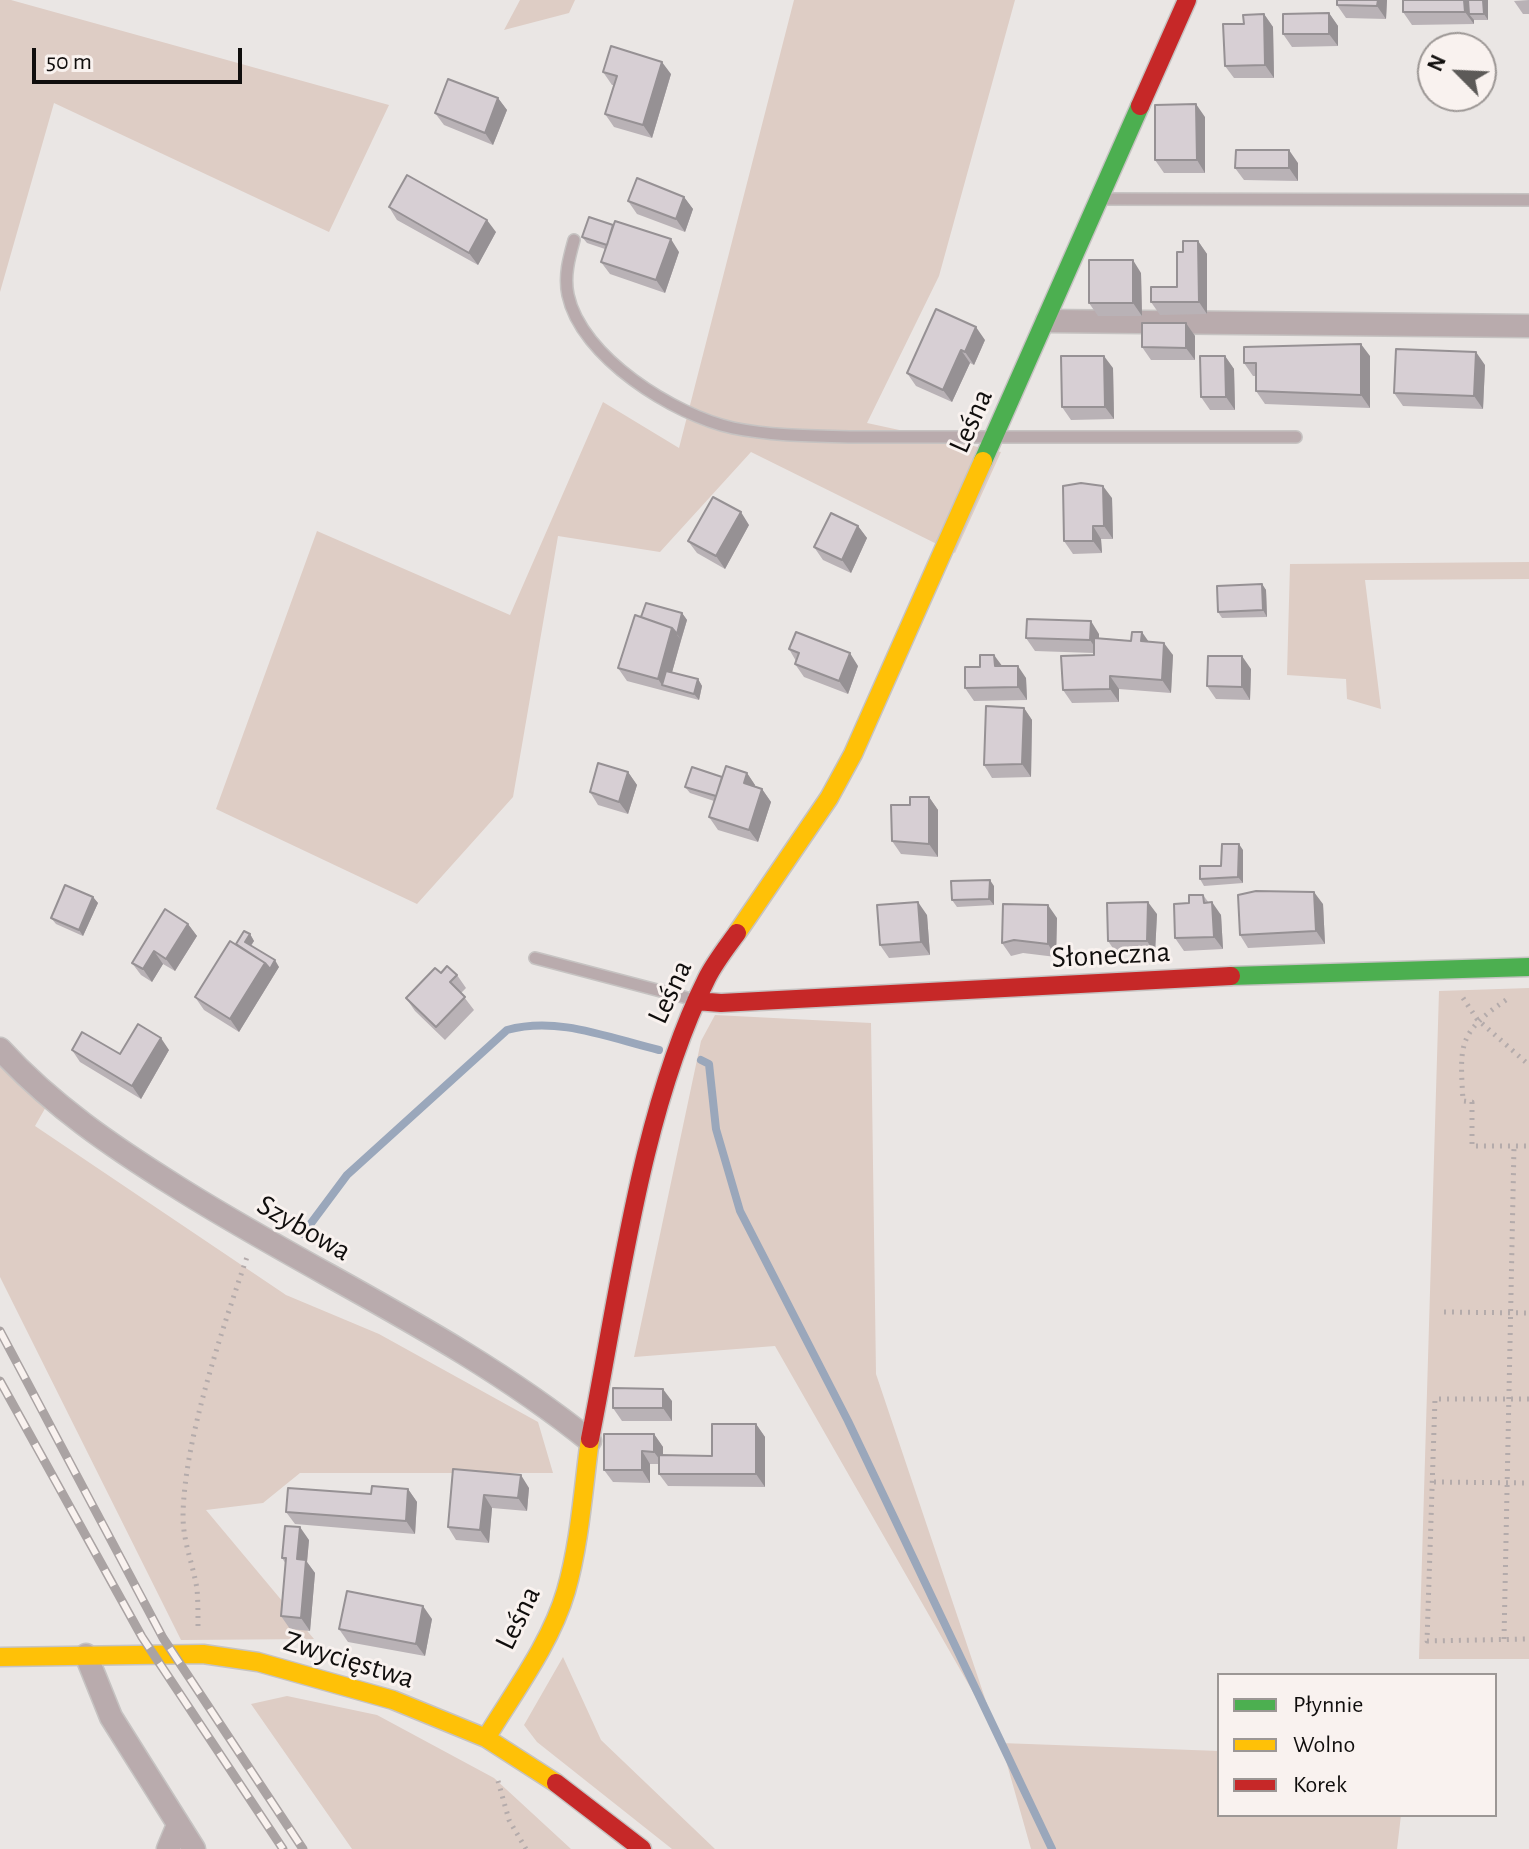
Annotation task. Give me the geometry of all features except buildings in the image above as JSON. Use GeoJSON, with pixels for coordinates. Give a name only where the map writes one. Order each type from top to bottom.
{"type":"FeatureCollection","features":[{"type":"Feature","properties":{"kind":"street","name":"Leśna"},"geometry":{"type":"LineString","coordinates":[[486,1738],[539,1650],[565,1594],[578,1535],[590,1441],[653,1127],[696,1001],[708,976],[840,779],[995,439],[1187,0]]}},
{"type":"Feature","properties":{"kind":"street"},"geometry":{"type":"LineString","coordinates":[[1047,321],[1529,326]]}},
{"type":"Feature","properties":{"kind":"street","name":"Słoneczna"},"geometry":{"type":"LineString","coordinates":[[696,1001],[721,1003],[1289,973],[1529,967]]}},
{"type":"Feature","properties":{"kind":"street","name":"Szybowa"},"geometry":{"type":"LineString","coordinates":[[0,1049],[40,1089],[88,1128],[255,1235],[462,1353],[542,1404],[590,1441]]}},
{"type":"Feature","properties":{"kind":"street","name":"Zwycięstwa"},"geometry":{"type":"LineString","coordinates":[[0,1657],[192,1654],[258,1662],[320,1678],[393,1700],[486,1738],[549,1777],[642,1849]]}},
{"type":"Feature","properties":{"kind":"street"},"geometry":{"type":"LineString","coordinates":[[86,1655],[111,1717],[194,1849]]}},
{"type":"Feature","properties":{"kind":"street"},"geometry":{"type":"LineString","coordinates":[[168,1849],[178,1825]]}},
{"type":"Feature","properties":{"kind":"lane"},"geometry":{"type":"LineString","coordinates":[[1100,199],[1529,200]]}},
{"type":"Feature","properties":{"kind":"lane"},"geometry":{"type":"LineString","coordinates":[[574,240],[566,275],[567,294],[584,333],[623,371],[683,409],[720,425],[777,433],[962,435],[995,439],[1296,437]]}},
{"type":"Feature","properties":{"kind":"lane"},"geometry":{"type":"LineString","coordinates":[[535,958],[655,987],[696,1001]]}},
{"type":"Feature","properties":{"kind":"path"},"geometry":{"type":"LineString","coordinates":[[1459,990],[1477,1019],[1529,1065]]}},
{"type":"Feature","properties":{"kind":"path"},"geometry":{"type":"LineString","coordinates":[[1506,1000],[1477,1019],[1461,1050],[1463,1101],[1472,1102],[1472,1146],[1529,1146]]}},
{"type":"Feature","properties":{"kind":"path"},"geometry":{"type":"LineString","coordinates":[[1504,1639],[1514,1146]]}},
{"type":"Feature","properties":{"kind":"path"},"geometry":{"type":"LineString","coordinates":[[192,1654],[198,1628],[197,1589],[187,1550],[183,1516],[191,1451],[228,1312],[255,1235]]}},
{"type":"Feature","properties":{"kind":"path"},"geometry":{"type":"LineString","coordinates":[[1444,1312],[1529,1313]]}},
{"type":"Feature","properties":{"kind":"path"},"geometry":{"type":"LineString","coordinates":[[1529,1399],[1435,1399],[1427,1641],[1529,1639]]}},
{"type":"Feature","properties":{"kind":"path"},"geometry":{"type":"LineString","coordinates":[[1434,1482],[1529,1483]]}},
{"type":"Feature","properties":{"kind":"path"},"geometry":{"type":"LineString","coordinates":[[498,1779],[509,1820],[526,1849]]}},
{"type":"Feature","properties":{"kind":"shaded area"},"geometry":{"type":"Polygon","coordinates":[[[0,0],[11,0],[389,105],[329,232],[54,103],[0,292],[0,0]]]}},
{"type":"Feature","properties":{"kind":"shaded area"},"geometry":{"type":"Polygon","coordinates":[[[520,0],[575,0],[569,13],[504,30],[520,0]]]}},
{"type":"Feature","properties":{"kind":"shaded area"},"geometry":{"type":"Polygon","coordinates":[[[794,0],[1015,0],[939,276],[867,423],[1001,452],[955,553],[751,452],[660,552],[558,536],[513,797],[417,904],[216,809],[317,531],[510,615],[603,402],[679,448],[794,0]]]}},
{"type":"Feature","properties":{"kind":"shaded area"},"geometry":{"type":"Polygon","coordinates":[[[1529,562],[1529,579],[1365,580],[1381,709],[1347,699],[1346,679],[1287,675],[1290,564],[1529,562]]]}},
{"type":"Feature","properties":{"kind":"shaded area"},"geometry":{"type":"Polygon","coordinates":[[[1529,988],[1529,1659],[1419,1659],[1439,991],[1529,988]]]}},
{"type":"Feature","properties":{"kind":"shaded area"},"geometry":{"type":"Polygon","coordinates":[[[715,1015],[871,1023],[876,1374],[997,1734],[775,1346],[634,1357],[701,1041],[715,1015]]]}},
{"type":"Feature","properties":{"kind":"shaded area"},"geometry":{"type":"Polygon","coordinates":[[[0,1065],[47,1105],[35,1126],[286,1295],[379,1334],[538,1422],[553,1473],[300,1473],[263,1503],[206,1510],[314,1639],[181,1640],[0,1277],[0,1065]]]}},
{"type":"Feature","properties":{"kind":"shaded area"},"geometry":{"type":"Polygon","coordinates":[[[563,1657],[601,1740],[715,1849],[672,1849],[537,1742],[524,1725],[563,1657]]]}},
{"type":"Feature","properties":{"kind":"shaded area"},"geometry":{"type":"Polygon","coordinates":[[[287,1696],[377,1715],[494,1778],[571,1849],[352,1849],[251,1704],[287,1696]]]}},
{"type":"Feature","properties":{"kind":"shaded area"},"geometry":{"type":"Polygon","coordinates":[[[1001,1743],[1217,1751],[1217,1817],[1401,1817],[1397,1849],[1031,1849],[1001,1743]]]}},
{"type":"Feature","properties":{"kind":"waterway"},"geometry":{"type":"LineString","coordinates":[[303,1234],[347,1175],[507,1030],[526,1026],[564,1027],[659,1050]]}},
{"type":"Feature","properties":{"kind":"waterway"},"geometry":{"type":"LineString","coordinates":[[701,1060],[709,1064],[716,1129],[740,1211],[848,1421],[1052,1849]]}},
{"type":"Feature","properties":{"kind":"railway"},"geometry":{"type":"LineString","coordinates":[[0,1331],[163,1638],[303,1849]]}},
{"type":"Feature","properties":{"kind":"railway"},"geometry":{"type":"LineString","coordinates":[[0,1381],[142,1637],[283,1849]]}},
{"type":"Feature","properties":{"kind":"traffic: fast"},"geometry":{"type":"LineString","coordinates":[[983,461],[1140,106]]}},
{"type":"Feature","properties":{"kind":"traffic: fast"},"geometry":{"type":"LineString","coordinates":[[1231,976],[1529,967]]}},
{"type":"Feature","properties":{"kind":"traffic: slow"},"geometry":{"type":"LineString","coordinates":[[737,933],[829,798],[853,754],[983,461]]}},
{"type":"Feature","properties":{"kind":"traffic: slow"},"geometry":{"type":"LineString","coordinates":[[486,1738],[531,1667],[566,1591],[575,1554],[590,1439]]}},
{"type":"Feature","properties":{"kind":"traffic: slow"},"geometry":{"type":"LineString","coordinates":[[0,1657],[203,1654],[258,1662],[393,1700],[486,1738],[556,1783]]}},
{"type":"Feature","properties":{"kind":"traffic: jam"},"geometry":{"type":"LineString","coordinates":[[1140,106],[1187,0]]}},
{"type":"Feature","properties":{"kind":"traffic: jam"},"geometry":{"type":"LineString","coordinates":[[590,1439],[622,1264],[665,1085],[684,1030],[707,978],[737,933]]}},
{"type":"Feature","properties":{"kind":"traffic: jam"},"geometry":{"type":"LineString","coordinates":[[696,1001],[721,1003],[1231,976]]}},
{"type":"Feature","properties":{"kind":"traffic: jam"},"geometry":{"type":"LineString","coordinates":[[556,1783],[642,1849]]}}]}
